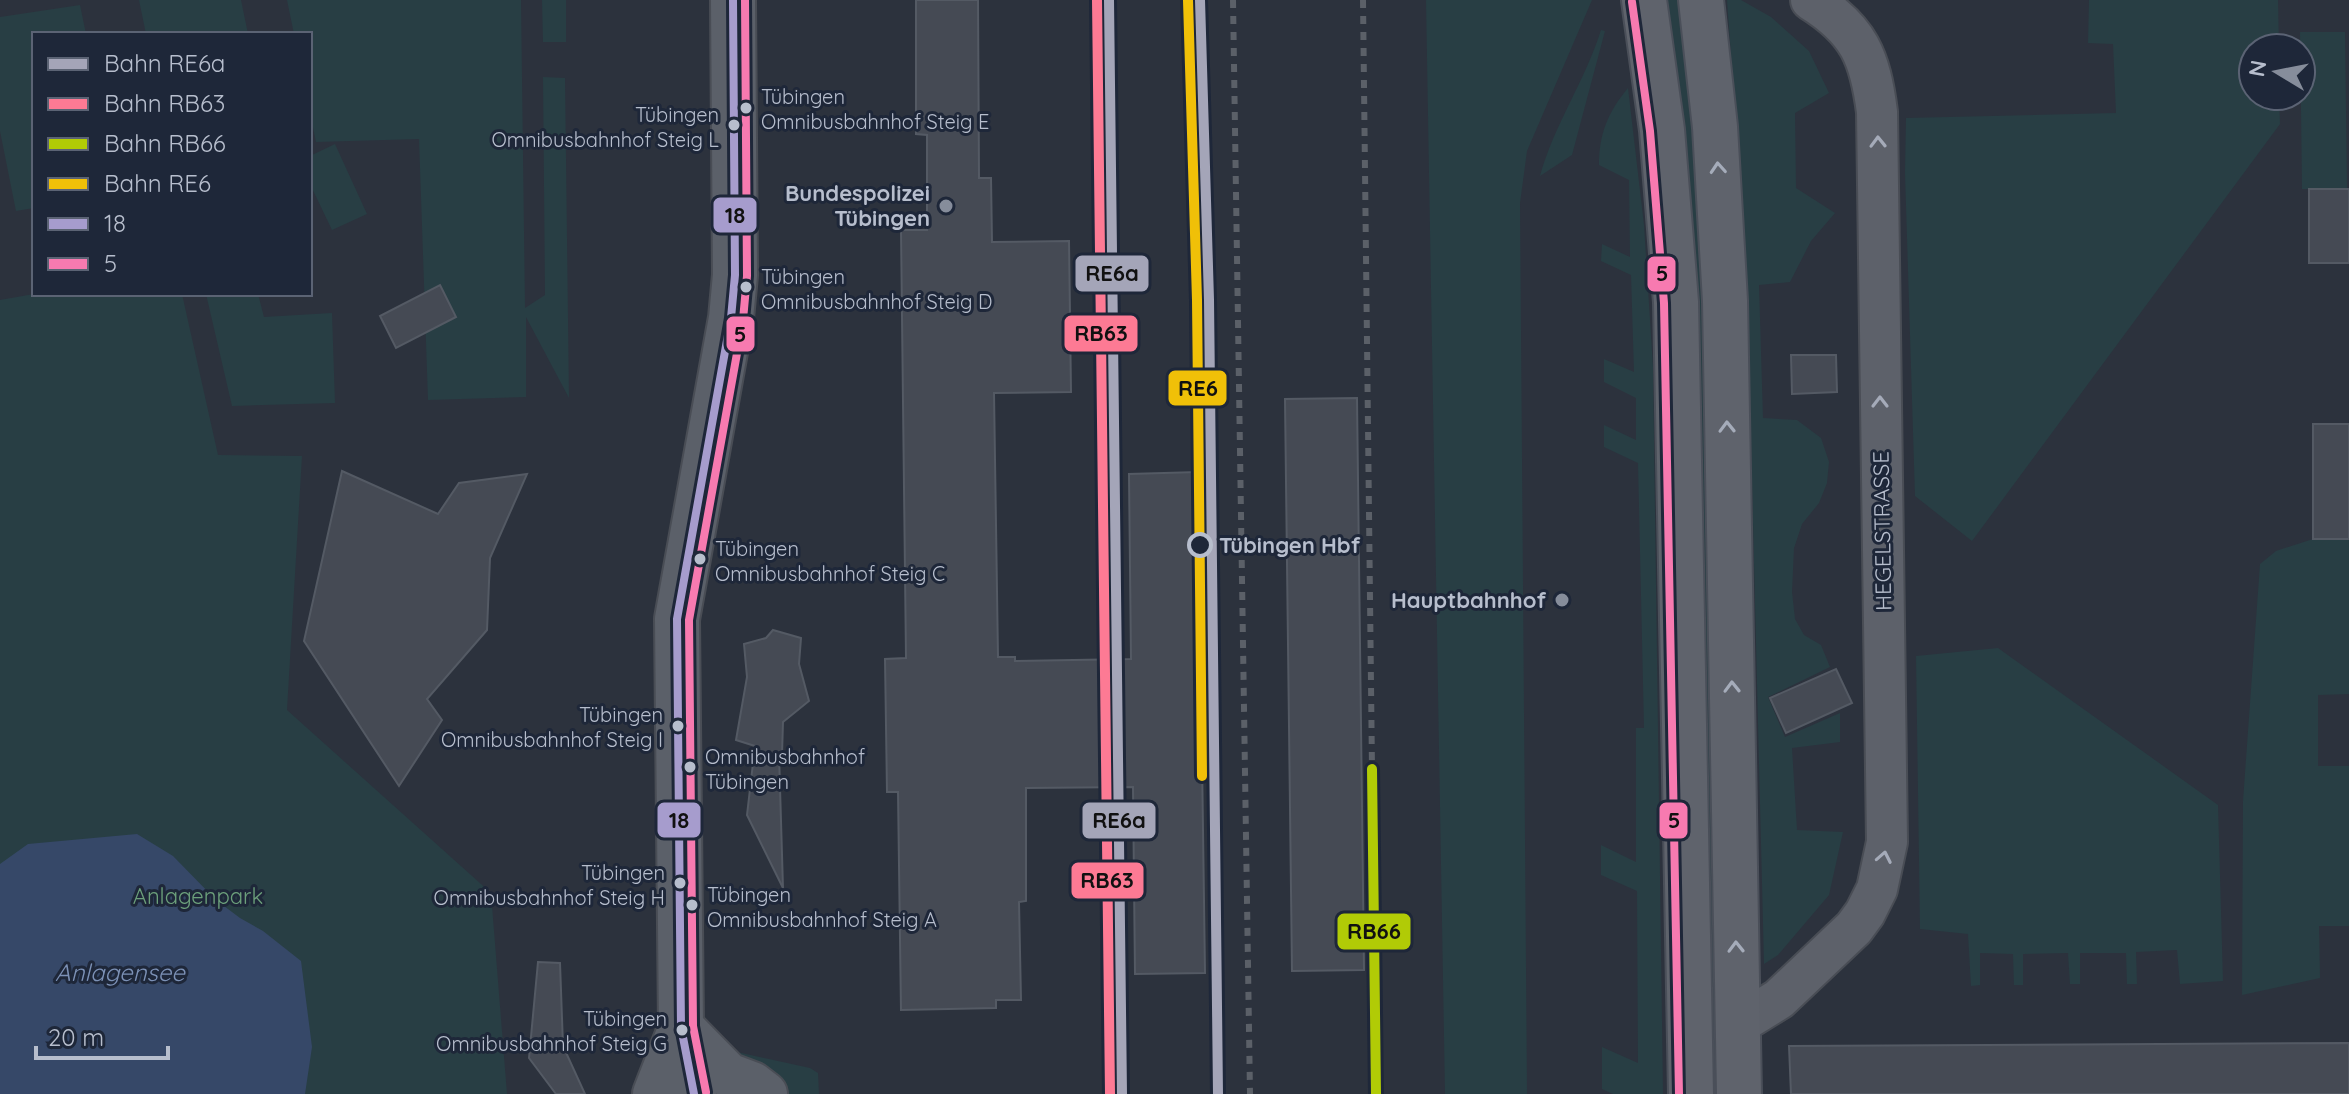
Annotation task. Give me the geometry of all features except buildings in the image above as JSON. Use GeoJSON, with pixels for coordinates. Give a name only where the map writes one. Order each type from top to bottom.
{"type":"FeatureCollection","features":[{"type":"Feature","properties":{"kind":"main road"},"geometry":{"type":"LineString","coordinates":[[1644,0],[1662,130],[1676,302],[1691,1094]]}},
{"type":"Feature","properties":{"kind":"main road"},"geometry":{"type":"LineString","coordinates":[[1701,0],[1716,142],[1725,301],[1739,1094]]}},
{"type":"Feature","properties":{"kind":"street"},"geometry":{"type":"LineString","coordinates":[[694,1094],[681,1027],[677,619],[731,318],[735,275],[733,0]]}},
{"type":"Feature","properties":{"kind":"street","name":"HEGELSTRASSE"},"geometry":{"type":"LineString","coordinates":[[1737,1025],[1779,999],[1854,928],[1877,889],[1887,842],[1877,112],[1874,82],[1866,55],[1853,33],[1832,13],[1811,0]]}},
{"type":"Feature","properties":{"kind":"street"},"geometry":{"type":"LineString","coordinates":[[655,1094],[681,1027]]}},
{"type":"Feature","properties":{"kind":"street"},"geometry":{"type":"LineString","coordinates":[[681,1027],[728,1075],[752,1084],[765,1094]]}},
{"type":"Feature","properties":{"kind":"green space"},"geometry":{"type":"Polygon","coordinates":[[[139,0],[241,0],[248,32],[146,32],[139,0]]]}},
{"type":"Feature","properties":{"kind":"green space"},"geometry":{"type":"Polygon","coordinates":[[[287,0],[521,0],[525,308],[545,295],[543,77],[565,78],[569,398],[526,317],[526,397],[428,400],[419,139],[316,142],[312,123],[312,32],[294,32],[287,0]]]}},
{"type":"Feature","properties":{"kind":"green space"},"geometry":{"type":"Polygon","coordinates":[[[542,0],[566,0],[566,42],[543,42],[542,0]]]}},
{"type":"Feature","properties":{"kind":"green space"},"geometry":{"type":"Polygon","coordinates":[[[1426,0],[1592,0],[1527,151],[1520,203],[1527,1094],[1445,1094],[1426,0]]]}},
{"type":"Feature","properties":{"kind":"green space"},"geometry":{"type":"Polygon","coordinates":[[[1663,0],[1680,0],[1696,160],[1704,321],[1720,1094],[1705,1094],[1663,0]]]}},
{"type":"Feature","properties":{"kind":"green space"},"geometry":{"type":"Polygon","coordinates":[[[1727,0],[1741,0],[1771,17],[1809,51],[1829,93],[1795,113],[1796,188],[1835,213],[1811,241],[1790,282],[1759,285],[1763,418],[1797,420],[1821,438],[1829,462],[1827,483],[1819,503],[1802,524],[1794,548],[1792,592],[1795,619],[1804,635],[1821,645],[1830,667],[1768,697],[1785,737],[1840,713],[1840,742],[1792,748],[1797,830],[1843,832],[1829,895],[1778,955],[1764,964],[1747,281],[1727,0]]]}},
{"type":"Feature","properties":{"kind":"green space"},"geometry":{"type":"Polygon","coordinates":[[[2089,0],[2278,0],[2279,32],[2237,32],[2237,112],[2280,112],[2280,124],[1972,541],[1915,496],[1906,118],[2116,113],[2113,44],[2088,43],[2089,0]]]}},
{"type":"Feature","properties":{"kind":"green space"},"geometry":{"type":"Polygon","coordinates":[[[80,5],[86,32],[32,32],[32,208],[16,211],[0,131],[0,17],[80,5]]]}},
{"type":"Feature","properties":{"kind":"green space"},"geometry":{"type":"Polygon","coordinates":[[[1601,30],[1605,31],[1572,155],[1540,176],[1553,139],[1601,30]]]}},
{"type":"Feature","properties":{"kind":"green space"},"geometry":{"type":"Polygon","coordinates":[[[2317,32],[2345,32],[2347,189],[2302,189],[2301,112],[2317,112],[2317,32]]]}},
{"type":"Feature","properties":{"kind":"green space"},"geometry":{"type":"Polygon","coordinates":[[[1628,88],[1644,225],[1653,367],[1663,1094],[1613,1094],[1602,1089],[1602,1047],[1638,1063],[1637,891],[1601,875],[1601,845],[1636,862],[1636,728],[1644,728],[1638,463],[1604,447],[1604,425],[1636,440],[1636,398],[1604,382],[1604,359],[1634,372],[1631,275],[1601,261],[1602,244],[1630,257],[1629,180],[1599,165],[1606,124],[1628,88]]]}},
{"type":"Feature","properties":{"kind":"green space"},"geometry":{"type":"Polygon","coordinates":[[[335,144],[367,214],[332,230],[312,188],[312,155],[335,144]]]}},
{"type":"Feature","properties":{"kind":"green space","name":"Anlagenpark"},"geometry":{"type":"Polygon","coordinates":[[[32,294],[182,296],[218,455],[302,456],[287,710],[491,893],[507,1094],[0,1094],[0,300],[32,294]]]}},
{"type":"Feature","properties":{"kind":"green space"},"geometry":{"type":"Polygon","coordinates":[[[206,296],[259,296],[264,317],[332,313],[335,403],[232,406],[206,296]]]}},
{"type":"Feature","properties":{"kind":"green space"},"geometry":{"type":"Polygon","coordinates":[[[2313,539],[2349,539],[2349,694],[2318,695],[2318,766],[2349,766],[2349,926],[2319,926],[2320,978],[2242,995],[2243,801],[2260,564],[2276,551],[2313,539]]]}},
{"type":"Feature","properties":{"kind":"green space"},"geometry":{"type":"Polygon","coordinates":[[[1998,648],[2218,805],[2223,981],[2180,984],[2177,950],[2136,952],[2137,984],[2127,984],[2126,953],[2080,953],[2080,984],[2070,984],[2068,953],[2023,954],[2023,985],[2014,985],[2013,954],[1980,953],[1980,985],[1971,986],[1968,934],[1920,929],[1916,656],[1998,648]]]}},
{"type":"Feature","properties":{"kind":"green space"},"geometry":{"type":"Polygon","coordinates":[[[728,1050],[810,1068],[818,1073],[819,1094],[780,1094],[728,1050]]]}},
{"type":"Feature","properties":{"kind":"water","name":"Anlagensee"},"geometry":{"type":"Polygon","coordinates":[[[137,834],[173,856],[216,900],[301,961],[312,1047],[305,1094],[0,1094],[0,864],[28,844],[137,834]]]}},
{"type":"Feature","properties":{"kind":"railway"},"geometry":{"type":"LineString","coordinates":[[1233,0],[1250,1094]]}},
{"type":"Feature","properties":{"kind":"railway"},"geometry":{"type":"LineString","coordinates":[[1363,0],[1372,769]]}},
{"type":"Feature","properties":{"kind":"rail line","name":"RB63"},"geometry":{"type":"LineString","coordinates":[[1097,0],[1110,1094]]}},
{"type":"Feature","properties":{"kind":"rail line","name":"RE6a"},"geometry":{"type":"LineString","coordinates":[[1109,0],[1122,1094]]}},
{"type":"Feature","properties":{"kind":"rail line","name":"RE6"},"geometry":{"type":"LineString","coordinates":[[1188,0],[1197,300],[1202,776]]}},
{"type":"Feature","properties":{"kind":"rail line","name":"RE6a"},"geometry":{"type":"LineString","coordinates":[[1200,0],[1209,300],[1218,1094]]}},
{"type":"Feature","properties":{"kind":"rail line","name":"RB66"},"geometry":{"type":"LineString","coordinates":[[1372,769],[1376,1094]]}},
{"type":"Feature","properties":{"kind":"transit line","name":"18"},"geometry":{"type":"LineString","coordinates":[[694,1094],[681,1027],[677,619],[731,318],[735,275],[733,0]]}},
{"type":"Feature","properties":{"kind":"transit line","name":"5"},"geometry":{"type":"LineString","coordinates":[[706,1092],[693,1026],[689,620],[743,320],[747,276],[745,0]]}},
{"type":"Feature","properties":{"kind":"transit line","name":"5"},"geometry":{"type":"LineString","coordinates":[[1632,2],[1650,131],[1664,303],[1679,1094]]}},
{"type":"Feature","properties":{"kind":"place","name":"Tübingen Omnibusbahnhof Steig E"},"geometry":{"type":"Point","coordinates":[746,108]}},
{"type":"Feature","properties":{"kind":"place","name":"Tübingen Omnibusbahnhof Steig L"},"geometry":{"type":"Point","coordinates":[734,125]}},
{"type":"Feature","properties":{"kind":"place","name":"Bundespolizei Tübingen"},"geometry":{"type":"Point","coordinates":[946,206]}},
{"type":"Feature","properties":{"kind":"place","name":"Tübingen Omnibusbahnhof Steig D"},"geometry":{"type":"Point","coordinates":[746,287]}},
{"type":"Feature","properties":{"kind":"place","name":"Tübingen Hbf"},"geometry":{"type":"Point","coordinates":[1200,545]}},
{"type":"Feature","properties":{"kind":"place","name":"Tübingen Omnibusbahnhof Steig C"},"geometry":{"type":"Point","coordinates":[700,559]}},
{"type":"Feature","properties":{"kind":"place","name":"Hauptbahnhof"},"geometry":{"type":"Point","coordinates":[1562,600]}},
{"type":"Feature","properties":{"kind":"place","name":"Tübingen Omnibusbahnhof Steig I"},"geometry":{"type":"Point","coordinates":[678,726]}},
{"type":"Feature","properties":{"kind":"place","name":"Omnibusbahnhof Tübingen"},"geometry":{"type":"Point","coordinates":[690,767]}},
{"type":"Feature","properties":{"kind":"place","name":"Tübingen Omnibusbahnhof Steig H"},"geometry":{"type":"Point","coordinates":[680,883]}},
{"type":"Feature","properties":{"kind":"place","name":"Tübingen Omnibusbahnhof Steig A"},"geometry":{"type":"Point","coordinates":[692,905]}},
{"type":"Feature","properties":{"kind":"place","name":"Tübingen Omnibusbahnhof Steig G"},"geometry":{"type":"Point","coordinates":[682,1030]}}]}
